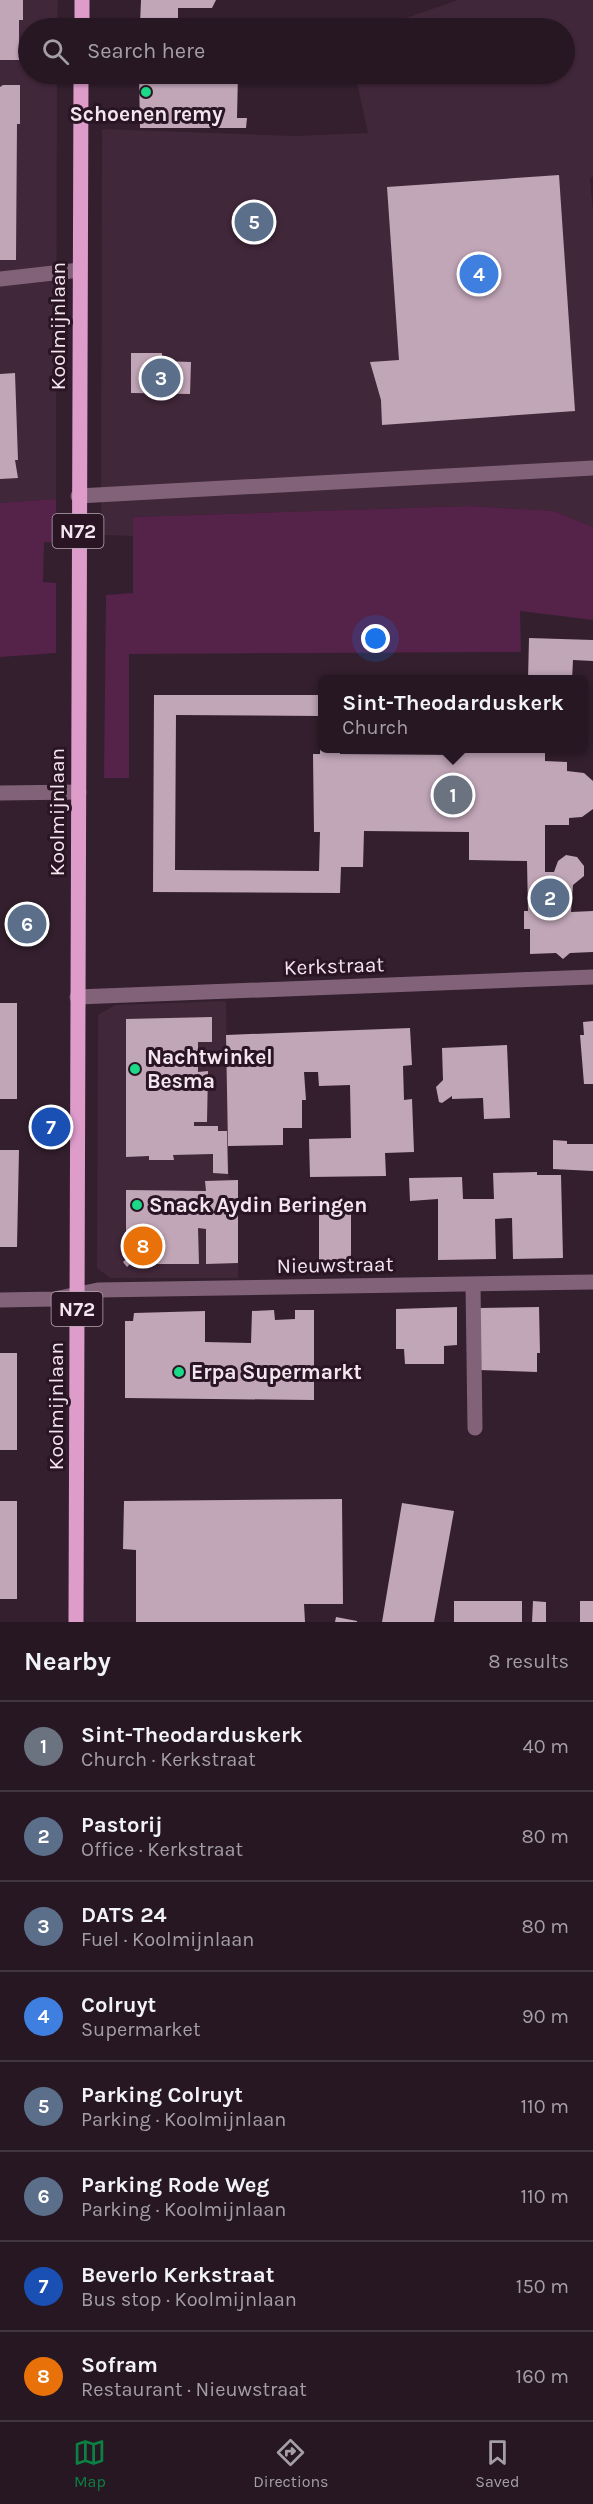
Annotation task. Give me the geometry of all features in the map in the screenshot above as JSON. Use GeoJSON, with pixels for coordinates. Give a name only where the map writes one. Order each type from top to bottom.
{"type":"FeatureCollection","features":[{"type":"Feature","properties":{"kind":"main road"},"geometry":{"type":"LineString","coordinates":[[81,18],[82,0]]}},
{"type":"Feature","properties":{"kind":"main road","name":"Koolmijnlaan"},"geometry":{"type":"LineString","coordinates":[[76,1622],[81,84]]}},
{"type":"Feature","properties":{"kind":"street"},"geometry":{"type":"LineString","coordinates":[[0,279],[80,270]]}},
{"type":"Feature","properties":{"kind":"street"},"geometry":{"type":"LineString","coordinates":[[78,496],[593,468]]}},
{"type":"Feature","properties":{"kind":"street"},"geometry":{"type":"LineString","coordinates":[[0,792],[79,792]]}},
{"type":"Feature","properties":{"kind":"street","name":"Kerkstraat"},"geometry":{"type":"LineString","coordinates":[[77,997],[593,977]]}},
{"type":"Feature","properties":{"kind":"street","name":"Nieuwstraat"},"geometry":{"type":"LineString","coordinates":[[0,1300],[54,1299],[98,1290],[593,1282]]}},
{"type":"Feature","properties":{"kind":"street"},"geometry":{"type":"LineString","coordinates":[[473,1284],[475,1428]]}},
{"type":"Feature","properties":{"kind":"shaded area"},"geometry":{"type":"Polygon","coordinates":[[[0,0],[58,0],[57,18],[18,18],[18,84],[57,84],[56,499],[0,503],[0,0]]]}},
{"type":"Feature","properties":{"kind":"shaded area"},"geometry":{"type":"Polygon","coordinates":[[[458,0],[593,0],[593,177],[590,178],[593,212],[593,527],[554,511],[468,506],[134,517],[134,536],[101,535],[102,129],[295,136],[368,133],[357,84],[575,84],[575,18],[406,18],[458,0]]]}},
{"type":"Feature","properties":{"kind":"shaded area"},"geometry":{"type":"Polygon","coordinates":[[[56,499],[56,542],[44,542],[43,582],[56,583],[56,653],[0,657],[0,503],[56,499]]]}},
{"type":"Feature","properties":{"kind":"shaded area"},"geometry":{"type":"Polygon","coordinates":[[[468,506],[554,511],[593,527],[593,620],[520,611],[521,652],[129,654],[129,778],[104,778],[106,595],[133,593],[133,517],[468,506]]]}},
{"type":"Feature","properties":{"kind":"shaded area"},"geometry":{"type":"Polygon","coordinates":[[[226,1001],[229,1179],[238,1180],[238,1278],[110,1278],[97,1268],[98,1015],[115,1005],[226,1001]]]}},
{"type":"Feature","properties":{"kind":"building"},"geometry":{"type":"Polygon","coordinates":[[[0,0],[23,0],[23,18],[18,18],[18,60],[0,60],[0,0]]]}},
{"type":"Feature","properties":{"kind":"building"},"geometry":{"type":"Polygon","coordinates":[[[141,0],[216,0],[212,8],[178,8],[178,18],[140,18],[141,0]]]}},
{"type":"Feature","properties":{"kind":"building"},"geometry":{"type":"Polygon","coordinates":[[[139,84],[238,84],[237,118],[247,118],[246,128],[140,128],[139,84]]]}},
{"type":"Feature","properties":{"kind":"building"},"geometry":{"type":"Polygon","coordinates":[[[20,85],[20,124],[17,124],[16,260],[0,260],[0,87],[20,85]]]}},
{"type":"Feature","properties":{"kind":"building"},"geometry":{"type":"Polygon","coordinates":[[[559,175],[575,411],[382,425],[381,400],[370,362],[399,360],[387,187],[559,175]]]}},
{"type":"Feature","properties":{"kind":"building"},"geometry":{"type":"Polygon","coordinates":[[[131,353],[162,353],[162,361],[191,362],[190,394],[131,393],[131,353]]]}},
{"type":"Feature","properties":{"kind":"building"},"geometry":{"type":"Polygon","coordinates":[[[15,373],[18,460],[15,460],[18,478],[0,479],[0,374],[15,373]]]}},
{"type":"Feature","properties":{"kind":"building"},"geometry":{"type":"Polygon","coordinates":[[[529,638],[593,640],[593,661],[573,660],[572,675],[528,675],[529,638]]]}},
{"type":"Feature","properties":{"kind":"building"},"geometry":{"type":"Polygon","coordinates":[[[154,695],[318,695],[318,716],[176,715],[175,870],[319,871],[320,832],[314,832],[313,754],[545,753],[545,761],[567,762],[567,771],[584,773],[593,781],[593,809],[582,817],[569,818],[569,825],[545,825],[545,872],[554,872],[558,861],[566,855],[577,857],[584,866],[584,876],[573,885],[571,912],[593,911],[593,952],[570,953],[563,959],[556,953],[530,954],[530,929],[524,929],[524,911],[528,911],[527,861],[469,860],[469,832],[364,831],[363,867],[341,867],[340,893],[153,892],[154,695]]]}},
{"type":"Feature","properties":{"kind":"building"},"geometry":{"type":"Polygon","coordinates":[[[0,1003],[17,1003],[17,1099],[0,1099],[0,1003]]]}},
{"type":"Feature","properties":{"kind":"building"},"geometry":{"type":"Polygon","coordinates":[[[212,1017],[212,1042],[198,1042],[198,1072],[208,1071],[207,1122],[194,1122],[194,1126],[218,1126],[218,1131],[227,1131],[228,1174],[213,1173],[213,1154],[173,1155],[174,1160],[149,1160],[149,1156],[126,1157],[126,1019],[212,1017]]]}},
{"type":"Feature","properties":{"kind":"building"},"geometry":{"type":"Polygon","coordinates":[[[593,1021],[593,1084],[584,1084],[580,1035],[584,1035],[583,1022],[593,1021]]]}},
{"type":"Feature","properties":{"kind":"building"},"geometry":{"type":"Polygon","coordinates":[[[410,1028],[412,1065],[403,1066],[404,1100],[412,1099],[414,1152],[385,1153],[386,1176],[310,1177],[309,1139],[351,1138],[350,1085],[319,1086],[318,1072],[304,1072],[306,1100],[302,1100],[302,1128],[283,1128],[283,1145],[228,1146],[226,1035],[410,1028]]]}},
{"type":"Feature","properties":{"kind":"building"},"geometry":{"type":"Polygon","coordinates":[[[507,1045],[510,1118],[484,1119],[483,1098],[452,1099],[452,1096],[442,1103],[439,1102],[436,1087],[443,1080],[442,1048],[507,1045]]]}},
{"type":"Feature","properties":{"kind":"building"},"geometry":{"type":"Polygon","coordinates":[[[553,1140],[567,1141],[567,1144],[593,1144],[593,1171],[553,1169],[553,1140]]]}},
{"type":"Feature","properties":{"kind":"building"},"geometry":{"type":"Polygon","coordinates":[[[0,1150],[19,1150],[17,1247],[0,1247],[0,1150]]]}},
{"type":"Feature","properties":{"kind":"building"},"geometry":{"type":"Polygon","coordinates":[[[537,1172],[537,1175],[561,1175],[563,1258],[513,1259],[512,1218],[495,1219],[496,1259],[438,1260],[438,1199],[410,1201],[409,1178],[462,1177],[463,1199],[494,1199],[493,1173],[537,1172]]]}},
{"type":"Feature","properties":{"kind":"building"},"geometry":{"type":"Polygon","coordinates":[[[238,1180],[238,1263],[206,1264],[206,1229],[198,1228],[199,1264],[130,1264],[127,1267],[123,1262],[126,1259],[126,1190],[206,1191],[205,1181],[238,1180]]]}},
{"type":"Feature","properties":{"kind":"building"},"geometry":{"type":"Polygon","coordinates":[[[351,1211],[351,1261],[319,1262],[319,1212],[351,1211]]]}},
{"type":"Feature","properties":{"kind":"building"},"geometry":{"type":"Polygon","coordinates":[[[457,1307],[457,1345],[444,1346],[444,1364],[405,1364],[404,1349],[396,1349],[396,1309],[457,1307]]]}},
{"type":"Feature","properties":{"kind":"building"},"geometry":{"type":"Polygon","coordinates":[[[539,1307],[540,1353],[537,1353],[537,1372],[479,1370],[479,1308],[539,1307]]]}},
{"type":"Feature","properties":{"kind":"building"},"geometry":{"type":"Polygon","coordinates":[[[274,1310],[275,1320],[295,1319],[295,1310],[314,1310],[314,1400],[125,1398],[125,1321],[133,1321],[134,1313],[205,1311],[205,1342],[251,1343],[252,1311],[274,1310]]]}},
{"type":"Feature","properties":{"kind":"building"},"geometry":{"type":"Polygon","coordinates":[[[0,1353],[17,1353],[17,1450],[0,1450],[0,1353]]]}},
{"type":"Feature","properties":{"kind":"building"},"geometry":{"type":"Polygon","coordinates":[[[342,1499],[343,1604],[304,1604],[305,1622],[136,1622],[136,1550],[123,1549],[124,1501],[342,1499]]]}},
{"type":"Feature","properties":{"kind":"building"},"geometry":{"type":"Polygon","coordinates":[[[0,1501],[17,1501],[17,1599],[0,1599],[0,1501]]]}},
{"type":"Feature","properties":{"kind":"building"},"geometry":{"type":"Polygon","coordinates":[[[402,1503],[454,1511],[434,1622],[382,1622],[402,1503]]]}},
{"type":"Feature","properties":{"kind":"building"},"geometry":{"type":"Polygon","coordinates":[[[454,1601],[522,1601],[522,1622],[454,1622],[454,1601]]]}},
{"type":"Feature","properties":{"kind":"building"},"geometry":{"type":"Polygon","coordinates":[[[533,1601],[546,1602],[546,1622],[532,1622],[533,1601]]]}},
{"type":"Feature","properties":{"kind":"building"},"geometry":{"type":"Polygon","coordinates":[[[580,1601],[593,1601],[593,1622],[580,1622],[580,1601]]]}},
{"type":"Feature","properties":{"kind":"building"},"geometry":{"type":"Polygon","coordinates":[[[336,1617],[357,1621],[357,1622],[335,1622],[336,1617]]]}},
{"type":"Feature","properties":{"kind":"place","name":"Schoenen remy"},"geometry":{"type":"Point","coordinates":[146,92]}},
{"type":"Feature","properties":{"kind":"place","name":"Parking Colruyt"},"geometry":{"type":"Point","coordinates":[254,222]}},
{"type":"Feature","properties":{"kind":"place","name":"Colruyt"},"geometry":{"type":"Point","coordinates":[479,274]}},
{"type":"Feature","properties":{"kind":"place","name":"DATS 24"},"geometry":{"type":"Point","coordinates":[161,378]}},
{"type":"Feature","properties":{"kind":"place","name":"Sint-Theodarduskerk"},"geometry":{"type":"Point","coordinates":[453,795]}},
{"type":"Feature","properties":{"kind":"place","name":"Pastorij"},"geometry":{"type":"Point","coordinates":[550,898]}},
{"type":"Feature","properties":{"kind":"place","name":"Parking Rode Weg"},"geometry":{"type":"Point","coordinates":[27,924]}},
{"type":"Feature","properties":{"kind":"place","name":"Nachtwinkel Besma"},"geometry":{"type":"Point","coordinates":[135,1069]}},
{"type":"Feature","properties":{"kind":"place","name":"Beverlo Kerkstraat"},"geometry":{"type":"Point","coordinates":[51,1127]}},
{"type":"Feature","properties":{"kind":"place","name":"Snack Aydin Beringen"},"geometry":{"type":"Point","coordinates":[137,1205]}},
{"type":"Feature","properties":{"kind":"place","name":"Sofram"},"geometry":{"type":"Point","coordinates":[143,1246]}},
{"type":"Feature","properties":{"kind":"place","name":"Erpa Supermarkt"},"geometry":{"type":"Point","coordinates":[179,1372]}}]}
